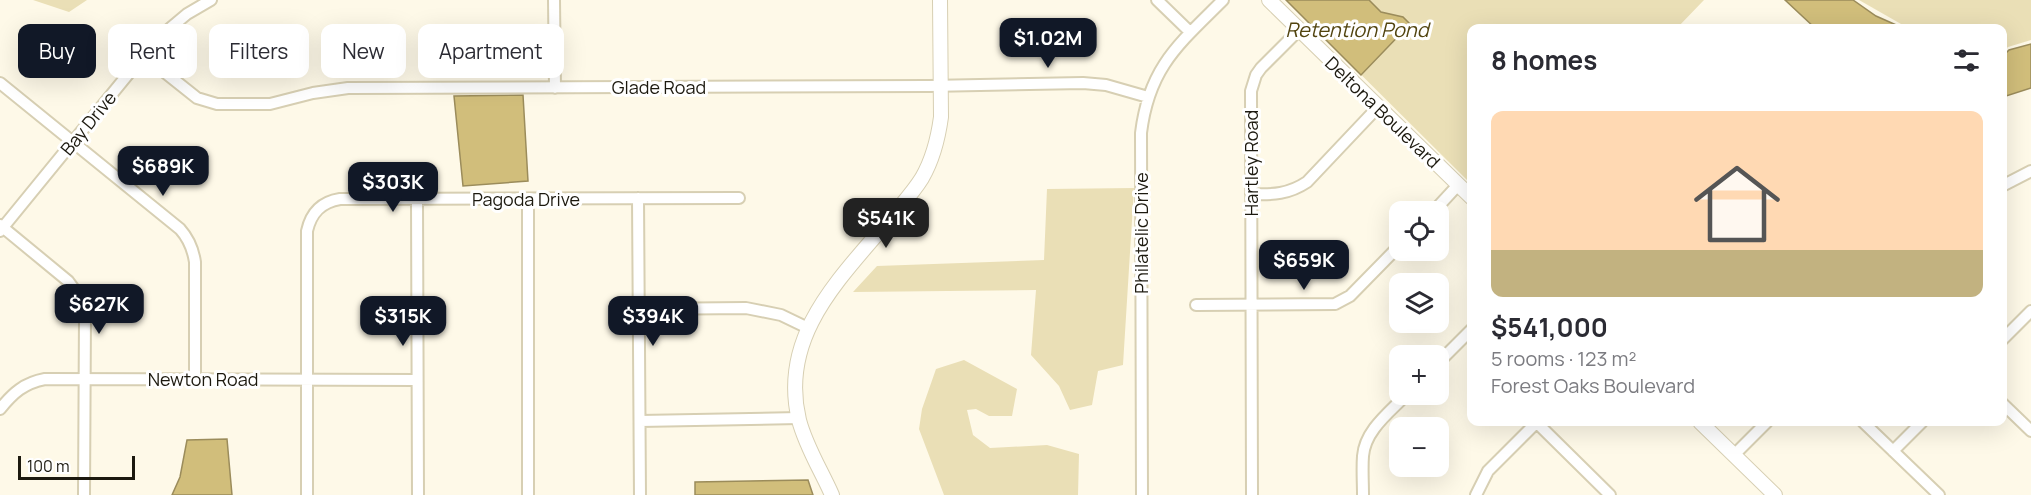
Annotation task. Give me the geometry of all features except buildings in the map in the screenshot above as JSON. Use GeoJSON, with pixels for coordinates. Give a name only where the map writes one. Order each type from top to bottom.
{"type":"FeatureCollection","features":[{"type":"Feature","properties":{"kind":"main road"},"geometry":{"type":"LineString","coordinates":[[832,495],[810,453],[799,418],[797,367],[808,327],[825,297],[922,178],[934,152],[941,117],[940,0]]}},
{"type":"Feature","properties":{"kind":"main road","name":"Deltona Boulevard"},"geometry":{"type":"LineString","coordinates":[[1269,0],[1467,193]]}},
{"type":"Feature","properties":{"kind":"main road"},"geometry":{"type":"LineString","coordinates":[[1704,426],[1775,495]]}},
{"type":"Feature","properties":{"kind":"street","name":"Bay Drive"},"geometry":{"type":"LineString","coordinates":[[175,24],[211,0]]}},
{"type":"Feature","properties":{"kind":"street"},"geometry":{"type":"LineString","coordinates":[[554,0],[555,87]]}},
{"type":"Feature","properties":{"kind":"street"},"geometry":{"type":"LineString","coordinates":[[1157,0],[1190,32]]}},
{"type":"Feature","properties":{"kind":"street","name":"Philatelic Drive"},"geometry":{"type":"LineString","coordinates":[[1142,495],[1141,133],[1148,97],[1163,64],[1174,49],[1223,0]]}},
{"type":"Feature","properties":{"kind":"street","name":"Hartley Road"},"geometry":{"type":"LineString","coordinates":[[1252,495],[1251,91],[1261,68],[1299,30]]}},
{"type":"Feature","properties":{"kind":"street","name":"Bay Drive"},"geometry":{"type":"LineString","coordinates":[[1,228],[124,78]]}},
{"type":"Feature","properties":{"kind":"street","name":"Glade Road"},"geometry":{"type":"LineString","coordinates":[[172,78],[197,98],[217,104],[270,104],[313,93],[348,88],[941,86],[1089,83],[1123,89],[1148,97]]}},
{"type":"Feature","properties":{"kind":"street"},"geometry":{"type":"LineString","coordinates":[[0,82],[180,229],[191,244],[195,262],[195,379]]}},
{"type":"Feature","properties":{"kind":"street"},"geometry":{"type":"LineString","coordinates":[[1251,194],[1277,195],[1307,182],[1378,107]]}},
{"type":"Feature","properties":{"kind":"street"},"geometry":{"type":"LineString","coordinates":[[2007,183],[2031,171]]}},
{"type":"Feature","properties":{"kind":"street"},"geometry":{"type":"LineString","coordinates":[[1443,201],[1458,185]]}},
{"type":"Feature","properties":{"kind":"street"},"geometry":{"type":"LineString","coordinates":[[638,198],[640,495]]}},
{"type":"Feature","properties":{"kind":"street","name":"Pagoda Drive"},"geometry":{"type":"LineString","coordinates":[[307,495],[307,231],[312,215],[324,204],[340,199],[739,198]]}},
{"type":"Feature","properties":{"kind":"street"},"geometry":{"type":"LineString","coordinates":[[417,199],[418,495]]}},
{"type":"Feature","properties":{"kind":"street"},"geometry":{"type":"LineString","coordinates":[[528,199],[528,495]]}},
{"type":"Feature","properties":{"kind":"street"},"geometry":{"type":"LineString","coordinates":[[1,228],[68,281],[79,296],[85,315],[84,495]]}},
{"type":"Feature","properties":{"kind":"street"},"geometry":{"type":"LineString","coordinates":[[1196,305],[1326,305],[1343,301],[1389,256]]}},
{"type":"Feature","properties":{"kind":"street"},"geometry":{"type":"LineString","coordinates":[[639,309],[746,308],[782,315],[808,327]]}},
{"type":"Feature","properties":{"kind":"street"},"geometry":{"type":"LineString","coordinates":[[2007,335],[2031,311]]}},
{"type":"Feature","properties":{"kind":"street"},"geometry":{"type":"LineString","coordinates":[[1449,352],[1467,334]]}},
{"type":"Feature","properties":{"kind":"street","name":"Newton Road"},"geometry":{"type":"LineString","coordinates":[[0,409],[18,390],[36,381],[84,379],[417,380]]}},
{"type":"Feature","properties":{"kind":"street"},"geometry":{"type":"LineString","coordinates":[[1363,495],[1363,454],[1366,443],[1376,426],[1396,405]]}},
{"type":"Feature","properties":{"kind":"street"},"geometry":{"type":"LineString","coordinates":[[2007,408],[2031,430]]}},
{"type":"Feature","properties":{"kind":"street"},"geometry":{"type":"LineString","coordinates":[[639,421],[799,418]]}},
{"type":"Feature","properties":{"kind":"street"},"geometry":{"type":"LineString","coordinates":[[1476,495],[1488,471],[1532,426]]}},
{"type":"Feature","properties":{"kind":"street"},"geometry":{"type":"LineString","coordinates":[[1540,426],[1610,495]]}},
{"type":"Feature","properties":{"kind":"street"},"geometry":{"type":"LineString","coordinates":[[1734,455],[1763,426]]}},
{"type":"Feature","properties":{"kind":"street"},"geometry":{"type":"LineString","coordinates":[[1867,426],[1939,495]]}},
{"type":"Feature","properties":{"kind":"street"},"geometry":{"type":"LineString","coordinates":[[1893,451],[1918,426]]}},
{"type":"Feature","properties":{"kind":"shaded area"},"geometry":{"type":"Polygon","coordinates":[[[33,0],[87,0],[69,12],[33,0]]]}},
{"type":"Feature","properties":{"kind":"shaded area"},"geometry":{"type":"Polygon","coordinates":[[[1286,0],[1704,0],[1681,24],[1467,24],[1467,180],[1286,0]]]}},
{"type":"Feature","properties":{"kind":"shaded area"},"geometry":{"type":"Polygon","coordinates":[[[1859,0],[2031,0],[2031,40],[2007,48],[2007,24],[1901,24],[1859,0]]]}},
{"type":"Feature","properties":{"kind":"shaded area"},"geometry":{"type":"Polygon","coordinates":[[[1134,188],[1123,365],[1098,371],[1092,405],[1070,410],[1059,386],[1031,355],[1036,290],[853,292],[877,266],[1044,260],[1047,189],[1134,188]]]}},
{"type":"Feature","properties":{"kind":"shaded area"},"geometry":{"type":"Polygon","coordinates":[[[964,360],[1017,389],[1012,416],[989,416],[976,409],[967,410],[973,435],[990,448],[1047,445],[1079,454],[1078,495],[944,495],[919,429],[922,409],[936,369],[964,360]]]}},
{"type":"Feature","properties":{"kind":"water","name":"Retention Pond"},"geometry":{"type":"Polygon","coordinates":[[[1286,0],[1369,0],[1381,12],[1403,17],[1410,24],[1361,75],[1286,0]]]}},
{"type":"Feature","properties":{"kind":"water"},"geometry":{"type":"Polygon","coordinates":[[[1785,0],[1853,0],[1876,16],[1894,24],[1811,24],[1785,0]]]}},
{"type":"Feature","properties":{"kind":"water"},"geometry":{"type":"Polygon","coordinates":[[[2031,44],[2031,88],[2007,96],[2007,52],[2031,44]]]}},
{"type":"Feature","properties":{"kind":"water"},"geometry":{"type":"Polygon","coordinates":[[[523,95],[528,181],[463,186],[454,96],[523,95]]]}},
{"type":"Feature","properties":{"kind":"water"},"geometry":{"type":"Polygon","coordinates":[[[227,439],[232,495],[172,495],[180,477],[187,440],[227,439]]]}},
{"type":"Feature","properties":{"kind":"water"},"geometry":{"type":"Polygon","coordinates":[[[808,480],[813,495],[695,495],[695,482],[808,480]]]}}]}
